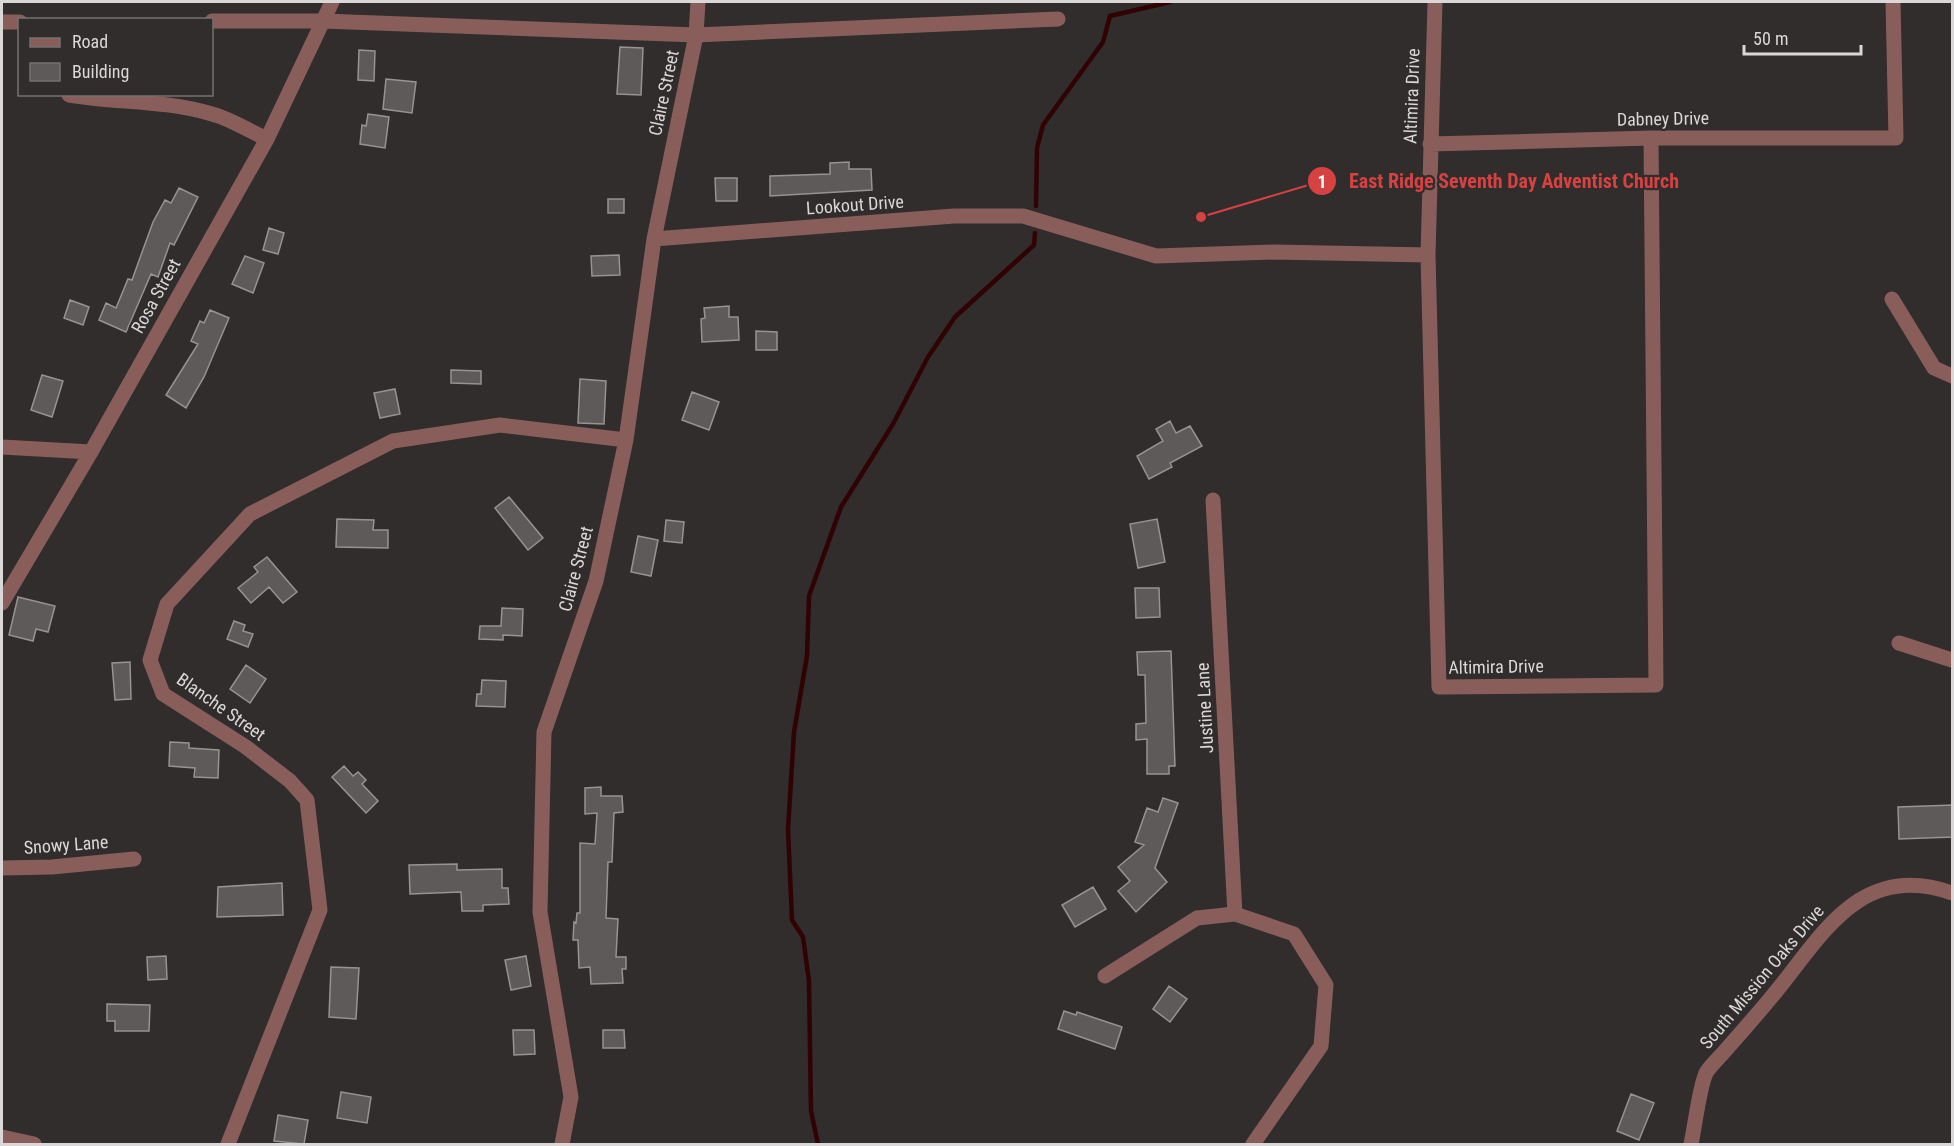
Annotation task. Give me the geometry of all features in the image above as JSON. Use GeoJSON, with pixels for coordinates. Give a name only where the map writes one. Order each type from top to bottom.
{"type":"FeatureCollection","features":[{"type":"Feature","properties":{"kind":"street","name":"Rosa Street"},"geometry":{"type":"LineString","coordinates":[[2,603],[91,452],[267,139],[332,2]]}},
{"type":"Feature","properties":{"kind":"street","name":"Claire Street"},"geometry":{"type":"LineString","coordinates":[[562,1144],[571,1097],[540,912],[544,732],[596,581],[626,440],[654,239],[696,35],[698,2]]}},
{"type":"Feature","properties":{"kind":"street","name":"Altimira Drive"},"geometry":{"type":"LineString","coordinates":[[1435,2],[1428,255],[1439,687],[1656,685],[1651,138]]}},
{"type":"Feature","properties":{"kind":"street","name":"Dabney Drive"},"geometry":{"type":"LineString","coordinates":[[1430,144],[1651,138],[1896,138],[1893,2]]}},
{"type":"Feature","properties":{"kind":"street"},"geometry":{"type":"LineString","coordinates":[[213,21],[323,21],[696,35],[1058,19]]}},
{"type":"Feature","properties":{"kind":"street"},"geometry":{"type":"LineString","coordinates":[[2,22],[18,22]]}},
{"type":"Feature","properties":{"kind":"street"},"geometry":{"type":"LineString","coordinates":[[75,96],[110,102],[158,104],[213,114],[267,139]]}},
{"type":"Feature","properties":{"kind":"street","name":"Lookout Drive"},"geometry":{"type":"LineString","coordinates":[[654,239],[954,216],[1023,216],[1156,256],[1274,252],[1428,255]]}},
{"type":"Feature","properties":{"kind":"street"},"geometry":{"type":"LineString","coordinates":[[1892,298],[1934,368],[1953,376]]}},
{"type":"Feature","properties":{"kind":"street","name":"Blanche Street"},"geometry":{"type":"LineString","coordinates":[[228,1144],[320,910],[319,899],[307,800],[290,781],[246,747],[163,694],[150,660],[167,604],[250,513],[393,441],[500,425],[626,440]]}},
{"type":"Feature","properties":{"kind":"street"},"geometry":{"type":"LineString","coordinates":[[2,447],[91,452]]}},
{"type":"Feature","properties":{"kind":"street","name":"Justine Lane"},"geometry":{"type":"LineString","coordinates":[[1213,500],[1235,914]]}},
{"type":"Feature","properties":{"kind":"street"},"geometry":{"type":"LineString","coordinates":[[1899,643],[1953,660]]}},
{"type":"Feature","properties":{"kind":"street","name":"Snowy Lane"},"geometry":{"type":"LineString","coordinates":[[2,868],[52,867],[134,859]]}},
{"type":"Feature","properties":{"kind":"street","name":"South Mission Oaks Drive"},"geometry":{"type":"LineString","coordinates":[[1691,1144],[1706,1073],[1784,982],[1808,947],[1832,921],[1871,892],[1906,887],[1953,893]]}},
{"type":"Feature","properties":{"kind":"street"},"geometry":{"type":"LineString","coordinates":[[1105,976],[1197,918],[1235,914],[1294,934],[1326,985],[1320,1046],[1253,1144]]}},
{"type":"Feature","properties":{"kind":"street"},"geometry":{"type":"LineString","coordinates":[[2,1137],[31,1144]]}},
{"type":"Feature","properties":{"kind":"building"},"geometry":{"type":"Polygon","coordinates":[[[620,47],[643,48],[641,95],[617,94],[620,47]]]}},
{"type":"Feature","properties":{"kind":"building"},"geometry":{"type":"Polygon","coordinates":[[[359,50],[375,51],[374,81],[358,80],[359,50]]]}},
{"type":"Feature","properties":{"kind":"building"},"geometry":{"type":"Polygon","coordinates":[[[386,79],[416,82],[412,113],[383,109],[386,79]]]}},
{"type":"Feature","properties":{"kind":"building"},"geometry":{"type":"Polygon","coordinates":[[[368,114],[389,117],[385,148],[360,144],[362,125],[366,126],[368,114]]]}},
{"type":"Feature","properties":{"kind":"building"},"geometry":{"type":"Polygon","coordinates":[[[849,162],[849,169],[871,169],[872,190],[770,196],[770,176],[830,174],[830,163],[849,162]]]}},
{"type":"Feature","properties":{"kind":"building"},"geometry":{"type":"Polygon","coordinates":[[[715,178],[737,178],[737,201],[716,201],[715,178]]]}},
{"type":"Feature","properties":{"kind":"building"},"geometry":{"type":"Polygon","coordinates":[[[179,188],[198,197],[174,245],[170,243],[158,277],[151,274],[126,332],[99,320],[106,303],[116,308],[128,279],[132,280],[153,222],[165,200],[171,203],[179,188]]]}},
{"type":"Feature","properties":{"kind":"building"},"geometry":{"type":"Polygon","coordinates":[[[608,199],[624,199],[624,213],[608,213],[608,199]]]}},
{"type":"Feature","properties":{"kind":"building"},"geometry":{"type":"Polygon","coordinates":[[[269,228],[284,233],[278,254],[263,250],[269,228]]]}},
{"type":"Feature","properties":{"kind":"building"},"geometry":{"type":"Polygon","coordinates":[[[619,255],[620,275],[592,276],[591,256],[619,255]]]}},
{"type":"Feature","properties":{"kind":"building"},"geometry":{"type":"Polygon","coordinates":[[[245,256],[264,263],[253,293],[232,284],[245,256]]]}},
{"type":"Feature","properties":{"kind":"building"},"geometry":{"type":"Polygon","coordinates":[[[70,300],[89,307],[83,325],[64,318],[70,300]]]}},
{"type":"Feature","properties":{"kind":"building"},"geometry":{"type":"Polygon","coordinates":[[[729,306],[729,317],[738,317],[739,340],[702,342],[701,319],[705,318],[704,308],[729,306]]]}},
{"type":"Feature","properties":{"kind":"building"},"geometry":{"type":"Polygon","coordinates":[[[210,310],[229,318],[204,377],[186,408],[166,395],[198,344],[191,341],[200,321],[204,323],[210,310]]]}},
{"type":"Feature","properties":{"kind":"building"},"geometry":{"type":"Polygon","coordinates":[[[756,331],[777,332],[777,350],[756,350],[756,331]]]}},
{"type":"Feature","properties":{"kind":"building"},"geometry":{"type":"Polygon","coordinates":[[[451,370],[481,371],[481,384],[451,383],[451,370]]]}},
{"type":"Feature","properties":{"kind":"building"},"geometry":{"type":"Polygon","coordinates":[[[42,375],[63,381],[52,417],[31,410],[42,375]]]}},
{"type":"Feature","properties":{"kind":"building"},"geometry":{"type":"Polygon","coordinates":[[[580,379],[606,381],[604,424],[578,423],[580,379]]]}},
{"type":"Feature","properties":{"kind":"building"},"geometry":{"type":"Polygon","coordinates":[[[395,389],[400,414],[380,418],[374,393],[395,389]]]}},
{"type":"Feature","properties":{"kind":"building"},"geometry":{"type":"Polygon","coordinates":[[[692,392],[719,402],[709,430],[682,420],[692,392]]]}},
{"type":"Feature","properties":{"kind":"building"},"geometry":{"type":"Polygon","coordinates":[[[1170,421],[1176,433],[1190,426],[1202,446],[1170,463],[1172,467],[1149,479],[1137,456],[1163,441],[1156,429],[1170,421]]]}},
{"type":"Feature","properties":{"kind":"building"},"geometry":{"type":"Polygon","coordinates":[[[509,497],[543,538],[528,550],[495,508],[509,497]]]}},
{"type":"Feature","properties":{"kind":"building"},"geometry":{"type":"Polygon","coordinates":[[[337,519],[374,520],[373,530],[388,530],[388,548],[336,547],[337,519]]]}},
{"type":"Feature","properties":{"kind":"building"},"geometry":{"type":"Polygon","coordinates":[[[1157,519],[1165,562],[1138,568],[1130,524],[1157,519]]]}},
{"type":"Feature","properties":{"kind":"building"},"geometry":{"type":"Polygon","coordinates":[[[666,520],[684,522],[682,543],[664,541],[666,520]]]}},
{"type":"Feature","properties":{"kind":"building"},"geometry":{"type":"Polygon","coordinates":[[[638,536],[658,540],[651,576],[631,572],[638,536]]]}},
{"type":"Feature","properties":{"kind":"building"},"geometry":{"type":"Polygon","coordinates":[[[267,557],[297,592],[283,603],[269,587],[251,603],[238,588],[258,572],[254,567],[267,557]]]}},
{"type":"Feature","properties":{"kind":"building"},"geometry":{"type":"Polygon","coordinates":[[[1135,588],[1159,588],[1160,617],[1136,618],[1135,588]]]}},
{"type":"Feature","properties":{"kind":"building"},"geometry":{"type":"Polygon","coordinates":[[[18,597],[55,606],[48,632],[36,629],[33,641],[9,635],[18,597]]]}},
{"type":"Feature","properties":{"kind":"building"},"geometry":{"type":"Polygon","coordinates":[[[502,608],[523,609],[522,636],[503,635],[503,640],[479,639],[480,626],[501,626],[502,608]]]}},
{"type":"Feature","properties":{"kind":"building"},"geometry":{"type":"Polygon","coordinates":[[[234,621],[245,625],[243,631],[253,634],[248,647],[227,639],[234,621]]]}},
{"type":"Feature","properties":{"kind":"building"},"geometry":{"type":"Polygon","coordinates":[[[1171,651],[1175,766],[1169,766],[1169,774],[1147,774],[1147,739],[1136,740],[1136,724],[1146,723],[1145,675],[1138,675],[1137,652],[1171,651]]]}},
{"type":"Feature","properties":{"kind":"building"},"geometry":{"type":"Polygon","coordinates":[[[130,662],[131,699],[115,700],[112,663],[130,662]]]}},
{"type":"Feature","properties":{"kind":"building"},"geometry":{"type":"Polygon","coordinates":[[[246,665],[266,679],[250,703],[230,689],[246,665]]]}},
{"type":"Feature","properties":{"kind":"building"},"geometry":{"type":"Polygon","coordinates":[[[482,680],[506,681],[505,707],[476,706],[477,694],[481,694],[482,680]]]}},
{"type":"Feature","properties":{"kind":"building"},"geometry":{"type":"Polygon","coordinates":[[[170,742],[189,743],[189,748],[219,750],[218,778],[194,777],[195,768],[169,766],[170,742]]]}},
{"type":"Feature","properties":{"kind":"building"},"geometry":{"type":"Polygon","coordinates":[[[344,766],[353,776],[358,772],[366,780],[362,784],[378,801],[366,813],[332,777],[344,766]]]}},
{"type":"Feature","properties":{"kind":"building"},"geometry":{"type":"Polygon","coordinates":[[[601,787],[601,796],[622,796],[623,812],[614,813],[612,862],[608,862],[606,918],[618,919],[616,957],[626,957],[626,969],[622,969],[623,983],[591,984],[590,967],[579,968],[578,940],[573,940],[574,922],[576,923],[577,913],[580,913],[580,843],[595,844],[597,813],[585,814],[585,788],[601,787]]]}},
{"type":"Feature","properties":{"kind":"building"},"geometry":{"type":"Polygon","coordinates":[[[1163,798],[1178,803],[1155,868],[1167,882],[1136,912],[1118,891],[1130,881],[1118,867],[1144,845],[1135,842],[1147,808],[1158,812],[1163,798]]]}},
{"type":"Feature","properties":{"kind":"building"},"geometry":{"type":"Polygon","coordinates":[[[1953,805],[1953,837],[1899,839],[1898,807],[1953,805]]]}},
{"type":"Feature","properties":{"kind":"building"},"geometry":{"type":"Polygon","coordinates":[[[457,864],[457,870],[502,869],[502,888],[508,888],[509,904],[483,905],[483,911],[462,911],[461,892],[410,894],[409,865],[457,864]]]}},
{"type":"Feature","properties":{"kind":"building"},"geometry":{"type":"Polygon","coordinates":[[[282,883],[283,915],[217,917],[218,887],[282,883]]]}},
{"type":"Feature","properties":{"kind":"building"},"geometry":{"type":"Polygon","coordinates":[[[1093,887],[1106,909],[1075,927],[1062,905],[1093,887]]]}},
{"type":"Feature","properties":{"kind":"building"},"geometry":{"type":"Polygon","coordinates":[[[166,956],[167,979],[148,980],[147,957],[166,956]]]}},
{"type":"Feature","properties":{"kind":"building"},"geometry":{"type":"Polygon","coordinates":[[[526,956],[531,986],[511,990],[505,960],[526,956]]]}},
{"type":"Feature","properties":{"kind":"building"},"geometry":{"type":"Polygon","coordinates":[[[331,967],[359,968],[356,1019],[329,1017],[331,967]]]}},
{"type":"Feature","properties":{"kind":"building"},"geometry":{"type":"Polygon","coordinates":[[[1169,986],[1187,999],[1170,1022],[1153,1009],[1169,986]]]}},
{"type":"Feature","properties":{"kind":"building"},"geometry":{"type":"Polygon","coordinates":[[[107,1004],[150,1005],[149,1031],[115,1031],[115,1021],[107,1021],[107,1004]]]}},
{"type":"Feature","properties":{"kind":"building"},"geometry":{"type":"Polygon","coordinates":[[[1064,1011],[1076,1015],[1077,1012],[1122,1027],[1115,1049],[1058,1029],[1064,1011]]]}},
{"type":"Feature","properties":{"kind":"building"},"geometry":{"type":"Polygon","coordinates":[[[513,1030],[534,1030],[535,1054],[514,1055],[513,1030]]]}},
{"type":"Feature","properties":{"kind":"building"},"geometry":{"type":"Polygon","coordinates":[[[603,1030],[624,1030],[625,1048],[603,1048],[603,1030]]]}},
{"type":"Feature","properties":{"kind":"building"},"geometry":{"type":"Polygon","coordinates":[[[341,1092],[371,1097],[367,1123],[337,1118],[341,1092]]]}},
{"type":"Feature","properties":{"kind":"building"},"geometry":{"type":"Polygon","coordinates":[[[1631,1094],[1654,1103],[1639,1140],[1617,1131],[1631,1094]]]}},
{"type":"Feature","properties":{"kind":"building"},"geometry":{"type":"Polygon","coordinates":[[[278,1115],[308,1120],[304,1144],[274,1141],[278,1115]]]}},
{"type":"Feature","properties":{"kind":"waterway"},"geometry":{"type":"LineString","coordinates":[[1036,206],[1037,148],[1043,125],[1103,42],[1110,16],[1170,2]]}},
{"type":"Feature","properties":{"kind":"waterway"},"geometry":{"type":"LineString","coordinates":[[818,1144],[811,1111],[809,981],[803,937],[792,920],[788,829],[794,732],[807,656],[809,596],[841,507],[893,424],[928,357],[955,317],[1034,245],[1035,233]]}},
{"type":"Feature","properties":{"kind":"place","name":"East Ridge Seventh Day Adventist Church"},"geometry":{"type":"Point","coordinates":[1201,217]}}]}
